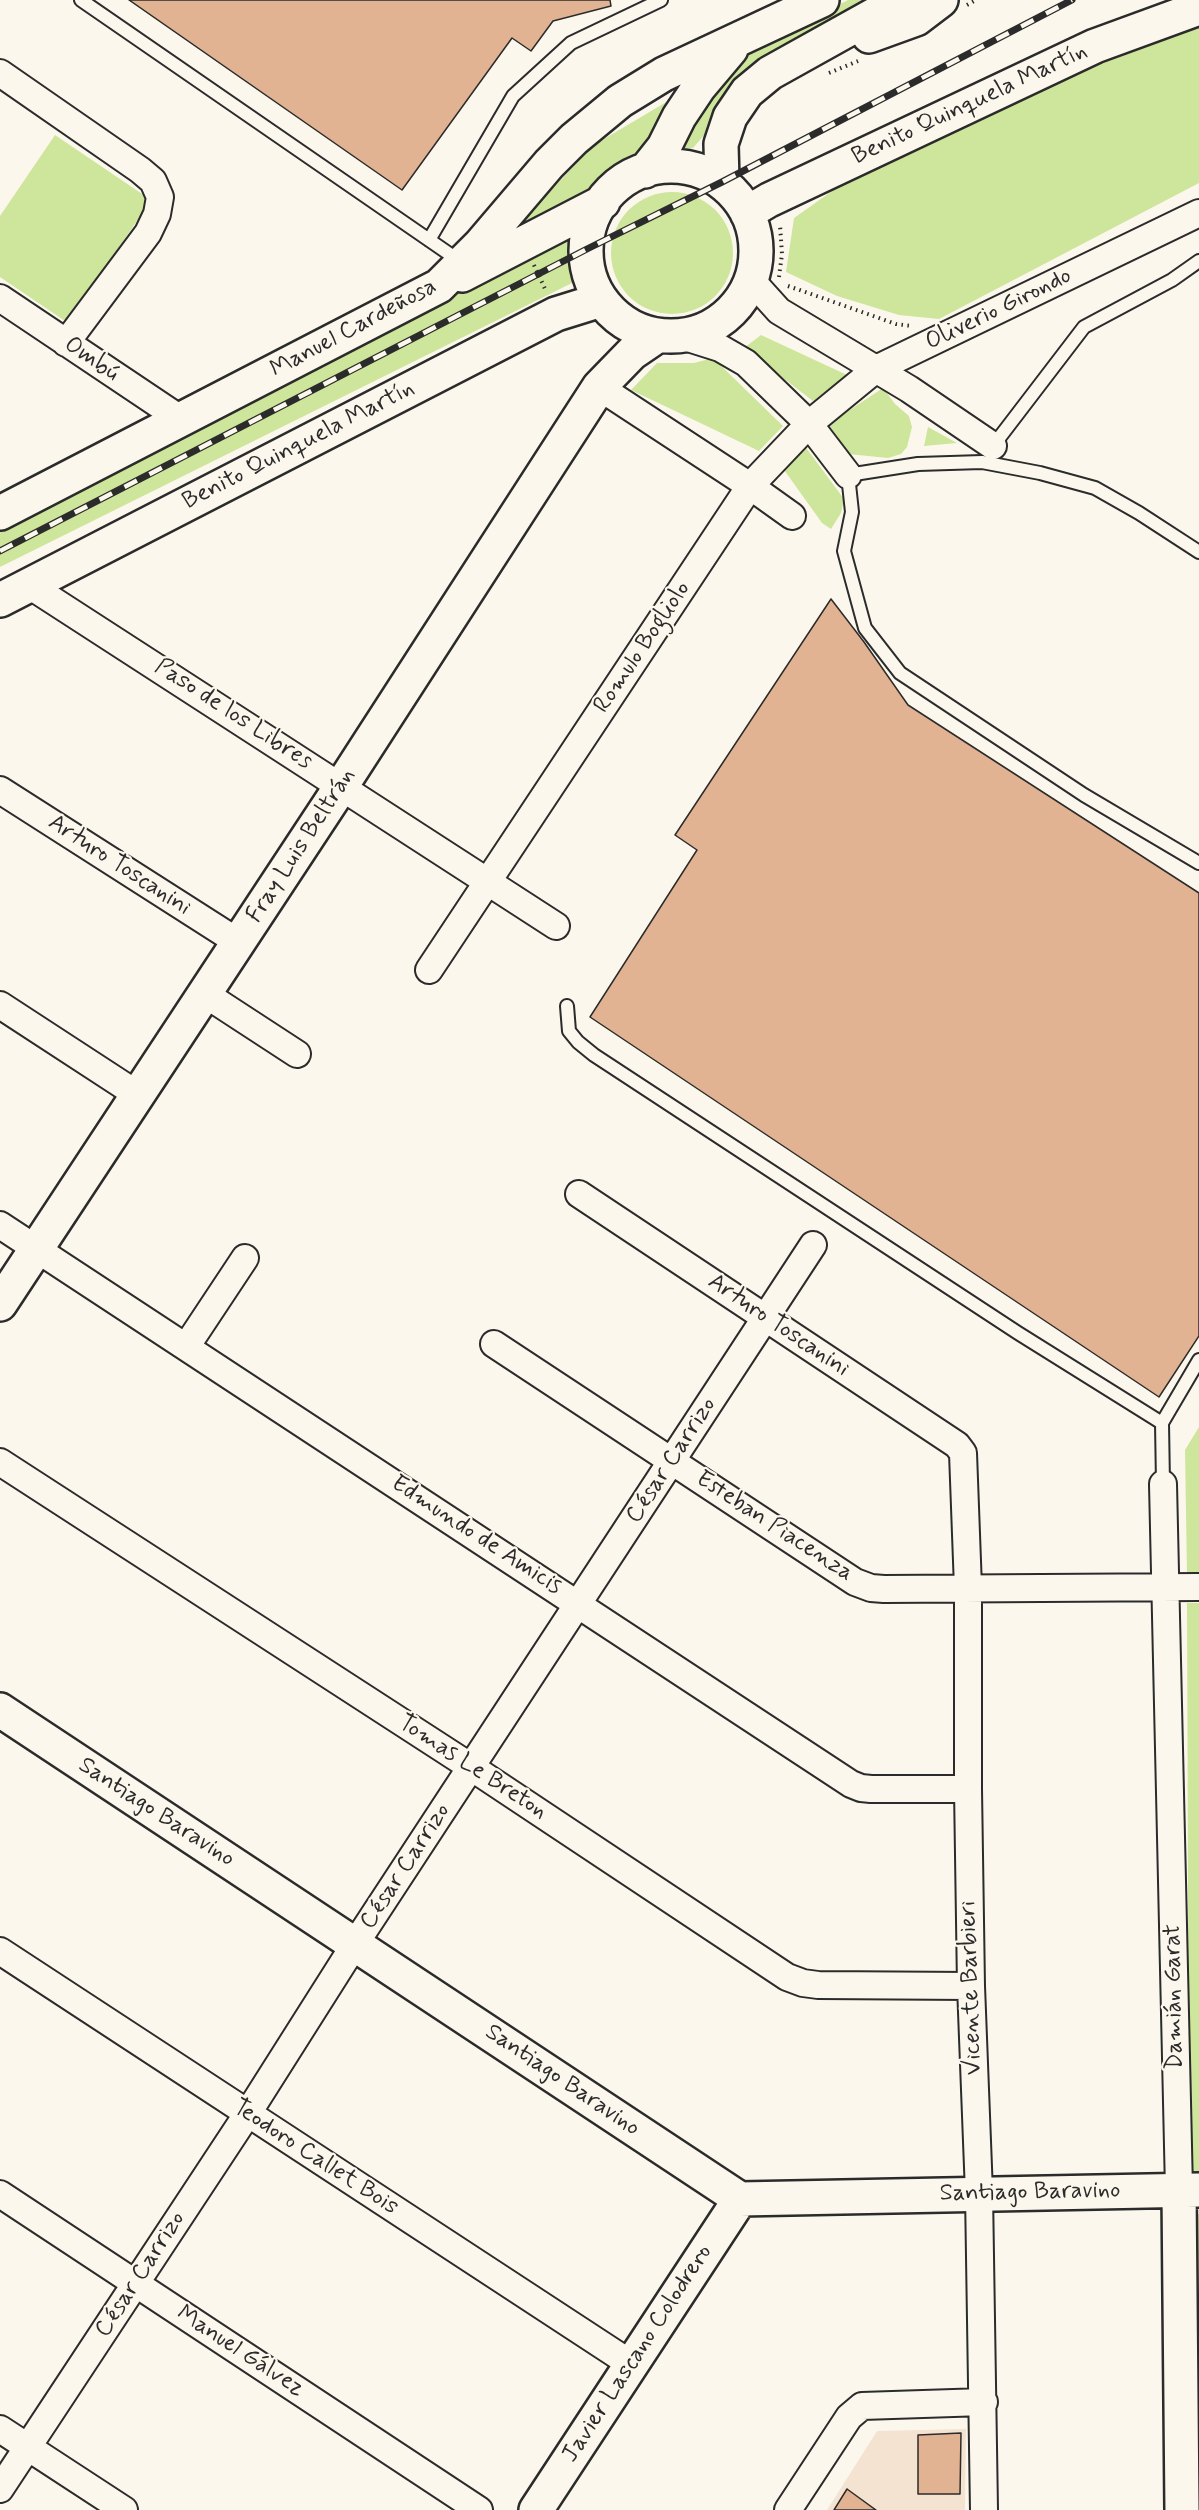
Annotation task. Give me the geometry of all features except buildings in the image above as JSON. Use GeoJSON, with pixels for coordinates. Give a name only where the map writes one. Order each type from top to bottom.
{"type":"FeatureCollection","features":[{"type":"Feature","properties":{"kind":"main road","name":"Manuel Cardeñosa"},"geometry":{"type":"LineString","coordinates":[[0,513],[439,286],[549,164],[574,139],[620,101],[664,74],[822,0]]}},
{"type":"Feature","properties":{"kind":"main road"},"geometry":{"type":"LineString","coordinates":[[722,182],[720,151],[730,117],[741,99],[753,86],[782,66],[901,0]]}},
{"type":"Feature","properties":{"kind":"main road"},"geometry":{"type":"LineString","coordinates":[[782,66],[916,19],[942,0]]}},
{"type":"Feature","properties":{"kind":"main road","name":"Benito Quinquela Martín"},"geometry":{"type":"LineString","coordinates":[[747,213],[769,200],[1095,45],[1199,8]]}},
{"type":"Feature","properties":{"kind":"main road"},"geometry":{"type":"LineString","coordinates":[[599,387],[614,334],[607,307],[586,266],[593,220],[603,202],[618,186],[645,171],[664,147],[679,117],[699,87],[741,39]]}},
{"type":"Feature","properties":{"kind":"main road"},"geometry":{"type":"LineString","coordinates":[[599,387],[625,359],[669,336],[705,330],[725,317],[741,300],[751,280],[756,248],[752,226],[747,213],[722,182],[705,173],[681,167],[645,171]]}},
{"type":"Feature","properties":{"kind":"main road"},"geometry":{"type":"LineString","coordinates":[[439,286],[525,244],[603,202]]}},
{"type":"Feature","properties":{"kind":"main road"},"geometry":{"type":"LineString","coordinates":[[607,307],[634,328],[669,336]]}},
{"type":"Feature","properties":{"kind":"main road","name":"Benito Quinquela Martín"},"geometry":{"type":"LineString","coordinates":[[0,600],[556,314],[607,307]]}},
{"type":"Feature","properties":{"kind":"main road","name":"Fray Luis Beltrán"},"geometry":{"type":"LineString","coordinates":[[0,1304],[342,785],[599,387]]}},
{"type":"Feature","properties":{"kind":"main road","name":"Santiago Baravino"},"geometry":{"type":"LineString","coordinates":[[0,1710],[740,2199],[1189,2190]]}},
{"type":"Feature","properties":{"kind":"main road","name":"Damián Garat"},"geometry":{"type":"LineString","coordinates":[[1182,2510],[1189,2190]]}},
{"type":"Feature","properties":{"kind":"main road","name":"Javier Lascano Colodrero"},"geometry":{"type":"LineString","coordinates":[[536,2510],[740,2199]]}},
{"type":"Feature","properties":{"kind":"street"},"geometry":{"type":"LineString","coordinates":[[0,73],[140,170],[153,181],[160,197],[157,214],[148,232],[66,343]]}},
{"type":"Feature","properties":{"kind":"street","name":"Oliverio Girondo"},"geometry":{"type":"LineString","coordinates":[[809,424],[876,369],[1199,213]]}},
{"type":"Feature","properties":{"kind":"street"},"geometry":{"type":"LineString","coordinates":[[751,280],[779,310],[909,389],[993,447]]}},
{"type":"Feature","properties":{"kind":"street","name":"Ombú"},"geometry":{"type":"LineString","coordinates":[[0,298],[182,420]]}},
{"type":"Feature","properties":{"kind":"street"},"geometry":{"type":"LineString","coordinates":[[669,336],[734,355],[809,424],[848,475]]}},
{"type":"Feature","properties":{"kind":"street"},"geometry":{"type":"LineString","coordinates":[[599,387],[792,516]]}},
{"type":"Feature","properties":{"kind":"street","name":"Romulo Bogliolo"},"geometry":{"type":"LineString","coordinates":[[429,970],[750,486],[809,424]]}},
{"type":"Feature","properties":{"kind":"street","name":"Paso de los Libres"},"geometry":{"type":"LineString","coordinates":[[29,585],[342,785],[556,926]]}},
{"type":"Feature","properties":{"kind":"street","name":"Arturo Toscanini"},"geometry":{"type":"LineString","coordinates":[[0,790],[238,942]]}},
{"type":"Feature","properties":{"kind":"street"},"geometry":{"type":"LineString","coordinates":[[205,994],[297,1054]]}},
{"type":"Feature","properties":{"kind":"street"},"geometry":{"type":"LineString","coordinates":[[0,1005],[138,1095]]}},
{"type":"Feature","properties":{"kind":"street","name":"Arturo Toscanini"},"geometry":{"type":"LineString","coordinates":[[579,1194],[957,1445],[963,1453],[965,1467]]}},
{"type":"Feature","properties":{"kind":"street","name":"Edmundo de Amicis"},"geometry":{"type":"LineString","coordinates":[[0,1225],[861,1788],[968,1789]]}},
{"type":"Feature","properties":{"kind":"street","name":"César Carrizo"},"geometry":{"type":"LineString","coordinates":[[0,2489],[248,2113],[355,1944],[813,1245]]}},
{"type":"Feature","properties":{"kind":"street"},"geometry":{"type":"LineString","coordinates":[[186,1347],[245,1258]]}},
{"type":"Feature","properties":{"kind":"street","name":"Esteban Piacenza"},"geometry":{"type":"LineString","coordinates":[[494,1344],[855,1582],[884,1590],[1199,1587]]}},
{"type":"Feature","properties":{"kind":"street","name":"Tomas Le Breton"},"geometry":{"type":"LineString","coordinates":[[0,1462],[471,1767],[788,1977],[803,1983],[818,1985],[971,1986]]}},
{"type":"Feature","properties":{"kind":"street","name":"Vicente Barbieri"},"geometry":{"type":"LineString","coordinates":[[965,1467],[971,1986],[979,2193],[984,2510]]}},
{"type":"Feature","properties":{"kind":"street","name":"Damián Garat"},"geometry":{"type":"LineString","coordinates":[[1163,1484],[1189,2190]]}},
{"type":"Feature","properties":{"kind":"street","name":"Teodoro Callet Bois"},"geometry":{"type":"LineString","coordinates":[[0,1952],[631,2364]]}},
{"type":"Feature","properties":{"kind":"street","name":"Manuel Gálvez"},"geometry":{"type":"LineString","coordinates":[[0,2194],[479,2510]]}},
{"type":"Feature","properties":{"kind":"street"},"geometry":{"type":"LineString","coordinates":[[788,2510],[849,2417],[862,2406],[984,2402]]}},
{"type":"Feature","properties":{"kind":"street"},"geometry":{"type":"LineString","coordinates":[[0,2429],[124,2510]]}},
{"type":"Feature","properties":{"kind":"lane"},"geometry":{"type":"LineString","coordinates":[[81,0],[462,262]]}},
{"type":"Feature","properties":{"kind":"lane"},"geometry":{"type":"LineString","coordinates":[[429,240],[513,96],[572,43],[661,0]]}},
{"type":"Feature","properties":{"kind":"lane"},"geometry":{"type":"LineString","coordinates":[[993,447],[1084,327],[1172,280],[1199,261]]}},
{"type":"Feature","properties":{"kind":"lane"},"geometry":{"type":"LineString","coordinates":[[1199,552],[1095,488],[1040,473],[982,462],[918,464],[848,475],[852,512],[844,551],[865,628],[900,673],[1084,795],[1199,863]]}},
{"type":"Feature","properties":{"kind":"lane"},"geometry":{"type":"LineString","coordinates":[[567,1006],[569,1031],[594,1055],[1018,1334],[1162,1424]]}},
{"type":"Feature","properties":{"kind":"lane"},"geometry":{"type":"LineString","coordinates":[[1163,1484],[1162,1424],[1199,1360]]}},
{"type":"Feature","properties":{"kind":"path"},"geometry":{"type":"LineString","coordinates":[[525,244],[547,293]]}},
{"type":"Feature","properties":{"kind":"shaded area"},"geometry":{"type":"Polygon","coordinates":[[[966,2429],[965,2510],[827,2510],[877,2431],[966,2429]]]}},
{"type":"Feature","properties":{"kind":"green space"},"geometry":{"type":"Polygon","coordinates":[[[848,0],[881,0],[764,66],[693,148],[678,148],[709,93],[754,48],[848,0]]]}},
{"type":"Feature","properties":{"kind":"green space"},"geometry":{"type":"Polygon","coordinates":[[[1199,22],[1199,183],[939,319],[899,315],[837,296],[786,272],[794,218],[862,170],[1031,88],[1199,22]]]}},
{"type":"Feature","properties":{"kind":"green space"},"geometry":{"type":"Polygon","coordinates":[[[673,98],[651,145],[615,165],[582,204],[495,249],[594,145],[673,98]]]}},
{"type":"Feature","properties":{"kind":"green space"},"geometry":{"type":"Polygon","coordinates":[[[55,135],[151,200],[68,323],[0,277],[0,216],[55,135]]]}},
{"type":"Feature","properties":{"kind":"green space"},"geometry":{"type":"Polygon","coordinates":[[[672,192],[695,196],[715,210],[729,230],[733,253],[729,276],[715,296],[695,310],[672,314],[649,310],[629,296],[615,276],[611,253],[615,230],[629,210],[649,196],[672,192]]]}},
{"type":"Feature","properties":{"kind":"green space"},"geometry":{"type":"Polygon","coordinates":[[[568,237],[574,282],[0,567],[0,527],[568,237]]]}},
{"type":"Feature","properties":{"kind":"green space"},"geometry":{"type":"Polygon","coordinates":[[[761,335],[847,375],[813,401],[744,348],[761,335]]]}},
{"type":"Feature","properties":{"kind":"green space"},"geometry":{"type":"Polygon","coordinates":[[[713,358],[783,426],[759,451],[631,390],[657,363],[694,363],[713,358]]]}},
{"type":"Feature","properties":{"kind":"green space"},"geometry":{"type":"Polygon","coordinates":[[[883,388],[895,404],[909,416],[912,427],[907,447],[901,454],[888,458],[848,454],[827,425],[883,388]]]}},
{"type":"Feature","properties":{"kind":"green space"},"geometry":{"type":"Polygon","coordinates":[[[928,427],[957,443],[924,446],[928,427]]]}},
{"type":"Feature","properties":{"kind":"green space"},"geometry":{"type":"Polygon","coordinates":[[[804,445],[844,499],[841,513],[831,529],[822,523],[782,467],[804,445]]]}},
{"type":"Feature","properties":{"kind":"green space"},"geometry":{"type":"Polygon","coordinates":[[[1199,1427],[1199,1572],[1187,1573],[1185,1450],[1199,1427]]]}},
{"type":"Feature","properties":{"kind":"green space"},"geometry":{"type":"Polygon","coordinates":[[[1187,1603],[1199,1603],[1199,2172],[1189,2172],[1187,1603]]]}},
{"type":"Feature","properties":{"kind":"green space"},"geometry":{"type":"Polygon","coordinates":[[[1191,2214],[1199,2214],[1199,2510],[1194,2510],[1191,2214]]]}},
{"type":"Feature","properties":{"kind":"railway"},"geometry":{"type":"LineString","coordinates":[[0,551],[722,182],[1072,0]]}}]}
